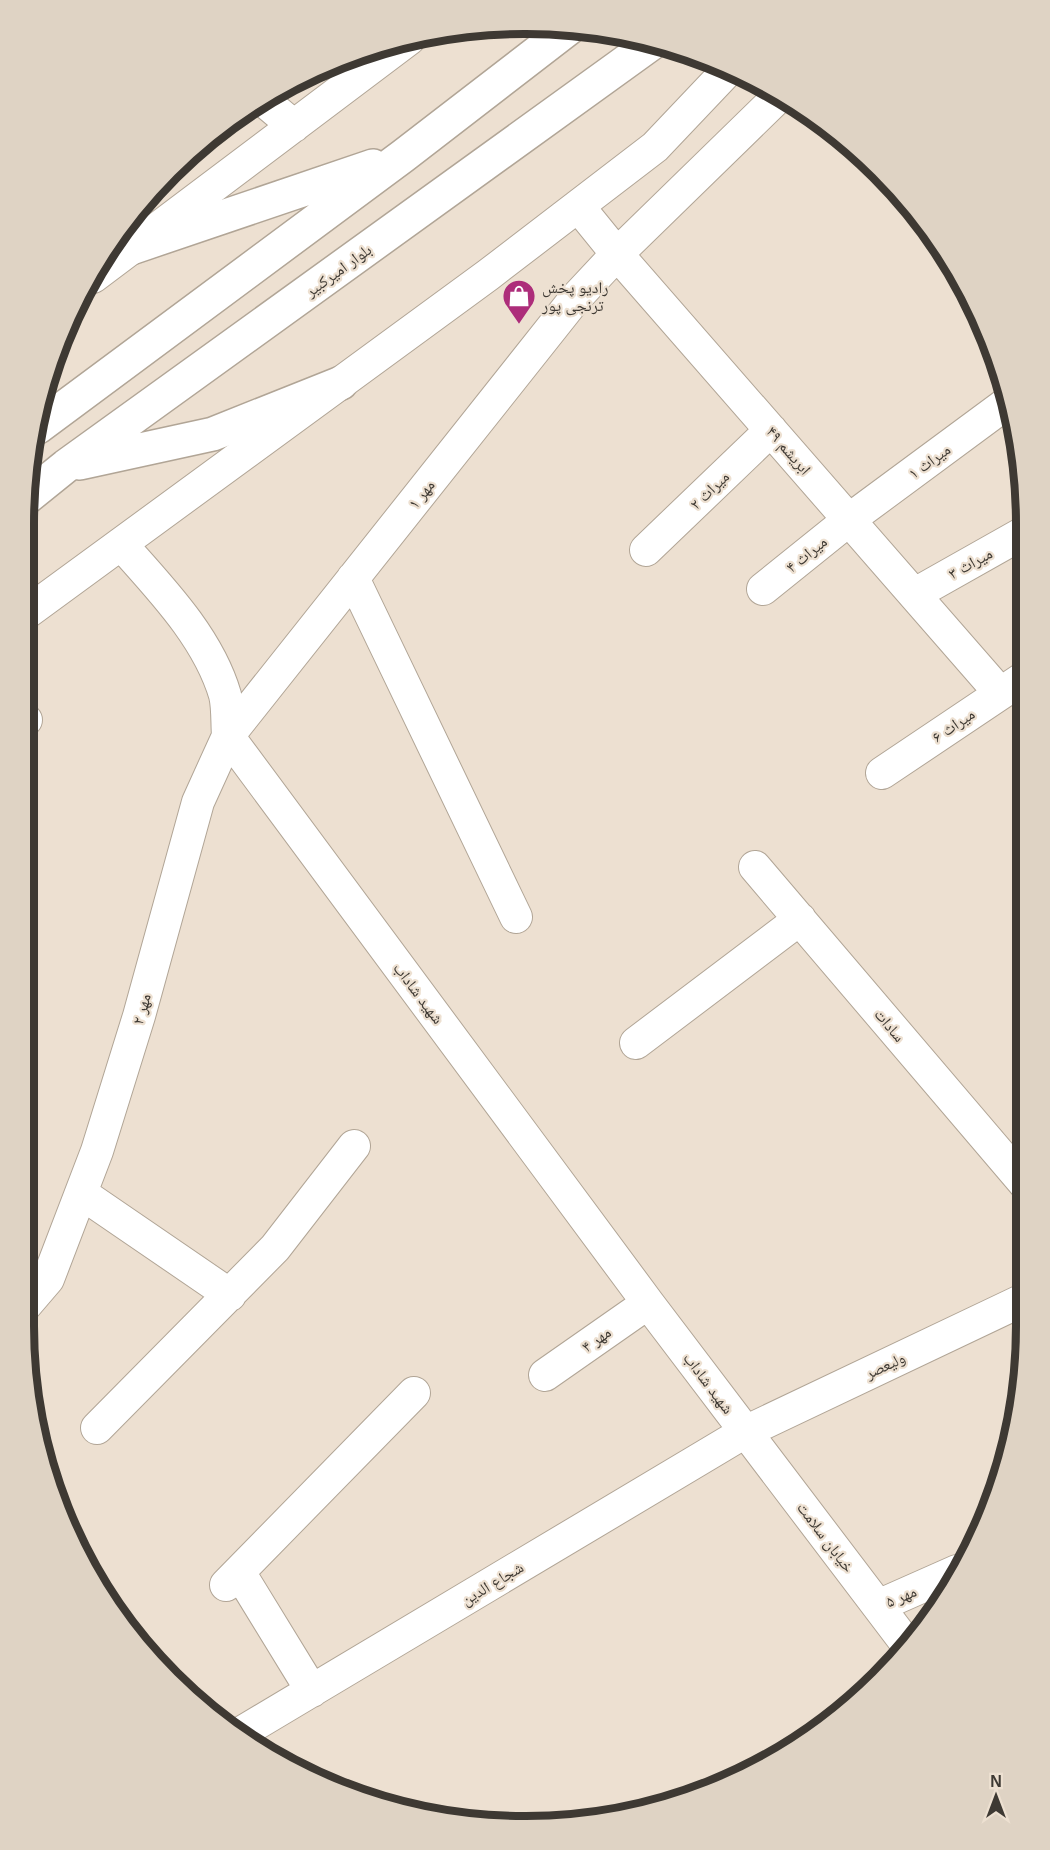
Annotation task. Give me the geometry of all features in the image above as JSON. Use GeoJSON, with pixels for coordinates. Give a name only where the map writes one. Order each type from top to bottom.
{"type":"FeatureCollection","features":[{"type":"Feature","properties":{"kind":"main road"},"geometry":{"type":"LineString","coordinates":[[46,421],[404,156],[558,36]]}},
{"type":"Feature","properties":{"kind":"main road","name":"بلوار امیرکبیر"},"geometry":{"type":"LineString","coordinates":[[36,490],[66,466],[644,49]]}},
{"type":"Feature","properties":{"kind":"main road"},"geometry":{"type":"LineString","coordinates":[[131,248],[404,156]]}},
{"type":"Feature","properties":{"kind":"main road"},"geometry":{"type":"LineString","coordinates":[[66,466],[213,434],[341,383]]}},
{"type":"Feature","properties":{"kind":"street"},"geometry":{"type":"LineString","coordinates":[[109,264],[390,54]]}},
{"type":"Feature","properties":{"kind":"street"},"geometry":{"type":"LineString","coordinates":[[34,607],[341,383],[655,147],[722,76]]}},
{"type":"Feature","properties":{"kind":"street","name":"مهر ۱"},"geometry":{"type":"LineString","coordinates":[[228,736],[574,300],[616,254],[773,102]]}},
{"type":"Feature","properties":{"kind":"street"},"geometry":{"type":"LineString","coordinates":[[270,106],[294,126]]}},
{"type":"Feature","properties":{"kind":"street","name":"ابریشم ۴۹"},"geometry":{"type":"LineString","coordinates":[[578,206],[616,254],[915,594],[1012,685]]}},
{"type":"Feature","properties":{"kind":"street","name":"میراث ۱"},"geometry":{"type":"LineString","coordinates":[[850,519],[1001,407]]}},
{"type":"Feature","properties":{"kind":"street","name":"میراث ۲"},"geometry":{"type":"LineString","coordinates":[[646,550],[771,430]]}},
{"type":"Feature","properties":{"kind":"street","name":"میراث ۴"},"geometry":{"type":"LineString","coordinates":[[763,589],[850,519]]}},
{"type":"Feature","properties":{"kind":"street","name":"میراث ۳"},"geometry":{"type":"LineString","coordinates":[[915,594],[1016,537]]}},
{"type":"Feature","properties":{"kind":"street"},"geometry":{"type":"LineString","coordinates":[[121,544],[160,588],[208,654],[225,696],[228,736]]}},
{"type":"Feature","properties":{"kind":"street"},"geometry":{"type":"LineString","coordinates":[[353,578],[516,917]]}},
{"type":"Feature","properties":{"kind":"street","name":"میراث ۶"},"geometry":{"type":"LineString","coordinates":[[882,773],[1012,685]]}},
{"type":"Feature","properties":{"kind":"street","name":"مهر ۲"},"geometry":{"type":"LineString","coordinates":[[34,1295],[48,1279],[97,1151],[140,1016],[198,802],[228,736]]}},
{"type":"Feature","properties":{"kind":"street","name":"شهید شاداب"},"geometry":{"type":"LineString","coordinates":[[228,736],[745,1431]]}},
{"type":"Feature","properties":{"kind":"street","name":"سادات"},"geometry":{"type":"LineString","coordinates":[[755,867],[1016,1173]]}},
{"type":"Feature","properties":{"kind":"street"},"geometry":{"type":"LineString","coordinates":[[636,1043],[800,919]]}},
{"type":"Feature","properties":{"kind":"street"},"geometry":{"type":"LineString","coordinates":[[97,1428],[275,1248],[354,1146]]}},
{"type":"Feature","properties":{"kind":"street"},"geometry":{"type":"LineString","coordinates":[[81,1193],[230,1295]]}},
{"type":"Feature","properties":{"kind":"street","name":"مهر ۴"},"geometry":{"type":"LineString","coordinates":[[545,1375],[648,1303]]}},
{"type":"Feature","properties":{"kind":"street","name":"ولیعصر"},"geometry":{"type":"LineString","coordinates":[[745,1431],[1016,1303]]}},
{"type":"Feature","properties":{"kind":"street"},"geometry":{"type":"LineString","coordinates":[[312,1691],[232,1579],[414,1392]]}},
{"type":"Feature","properties":{"kind":"street","name":"خیابان سلامت"},"geometry":{"type":"LineString","coordinates":[[745,1431],[902,1638]]}},
{"type":"Feature","properties":{"kind":"street","name":"شجاع الدین"},"geometry":{"type":"LineString","coordinates":[[247,1729],[745,1431]]}},
{"type":"Feature","properties":{"kind":"street","name":"مهر ۵"},"geometry":{"type":"LineString","coordinates":[[878,1606],[947,1576]]}},
{"type":"Feature","properties":{"kind":"place","name":"رادیو پخش ترنجی پور"},"geometry":{"type":"Point","coordinates":[519,325]}}]}
